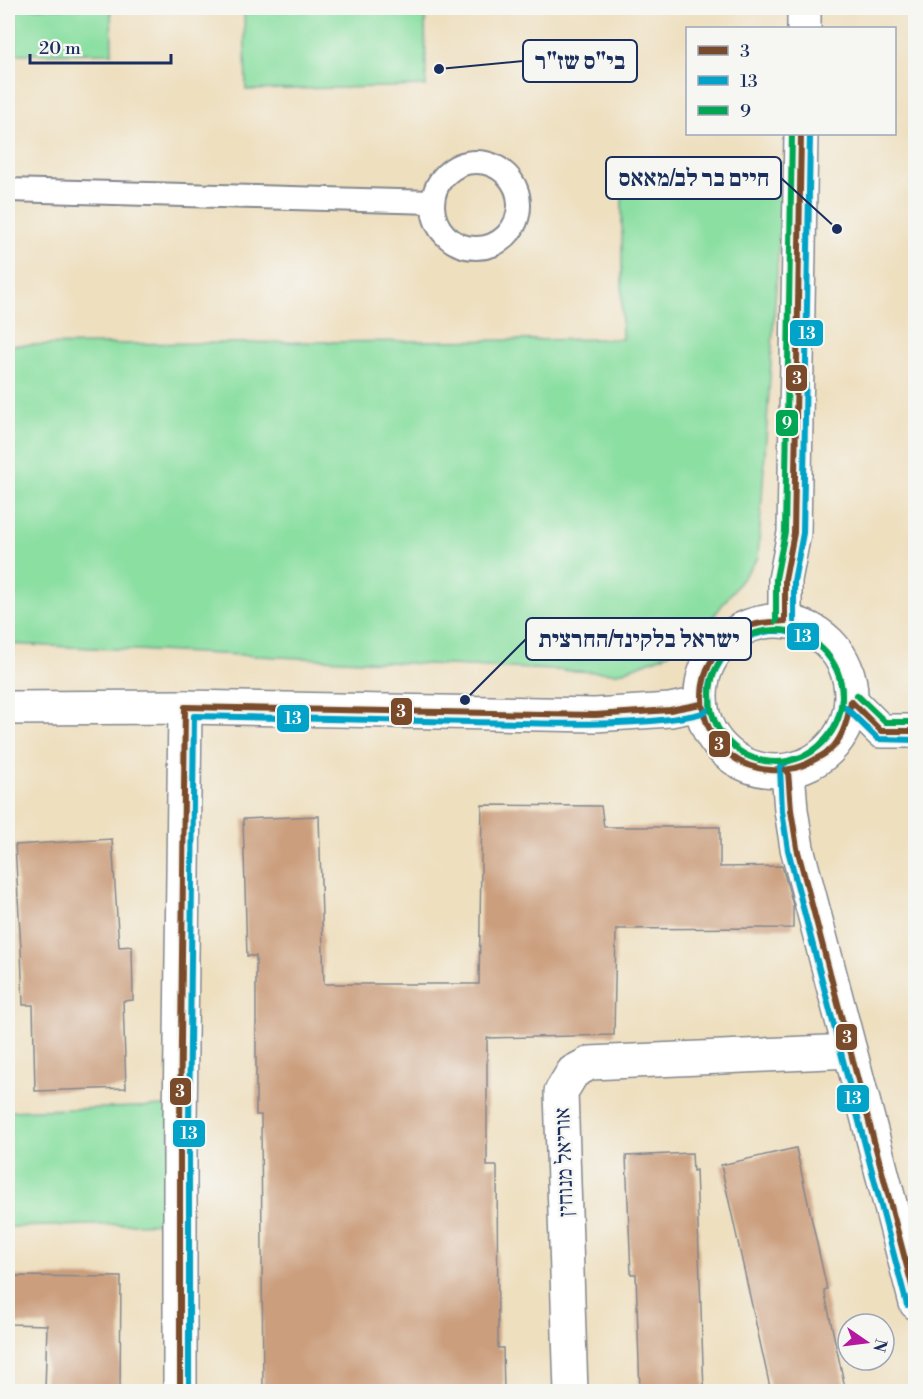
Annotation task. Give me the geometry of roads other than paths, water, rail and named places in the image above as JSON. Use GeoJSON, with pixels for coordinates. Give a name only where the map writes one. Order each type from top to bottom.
{"type":"FeatureCollection","features":[{"type":"Feature","properties":{"kind":"street"},"geometry":{"type":"LineString","coordinates":[[804,8],[804,27]]}},
{"type":"Feature","properties":{"kind":"street"},"geometry":{"type":"LineString","coordinates":[[785,621],[785,580],[794,533],[801,135]]}},
{"type":"Feature","properties":{"kind":"street"},"geometry":{"type":"LineString","coordinates":[[785,621],[807,627],[826,640],[840,657],[849,678],[851,700],[846,725],[832,747],[812,762],[789,771],[764,771],[740,763],[721,748],[707,727],[701,704],[702,681],[710,661],[724,643],[741,629],[763,622],[785,621]]}},
{"type":"Feature","properties":{"kind":"street"},"geometry":{"type":"LineString","coordinates":[[851,700],[881,731],[915,731]]}},
{"type":"Feature","properties":{"kind":"street"},"geometry":{"type":"LineString","coordinates":[[8,708],[185,707],[595,714],[670,710],[701,704]]}},
{"type":"Feature","properties":{"kind":"street"},"geometry":{"type":"LineString","coordinates":[[180,1392],[180,1124],[185,707]]}},
{"type":"Feature","properties":{"kind":"street"},"geometry":{"type":"LineString","coordinates":[[789,771],[791,810],[797,848],[915,1303]]}},
{"type":"Feature","properties":{"kind":"street","name":"אוריאל מנוחין"},"geometry":{"type":"LineString","coordinates":[[571,1392],[561,1092],[573,1072],[590,1063],[850,1051]]}},
{"type":"Feature","properties":{"kind":"lane"},"geometry":{"type":"LineString","coordinates":[[8,190],[433,202]]}},
{"type":"Feature","properties":{"kind":"place","name":"בי\"ס שז\"ר"},"geometry":{"type":"Point","coordinates":[439,69]}},
{"type":"Feature","properties":{"kind":"place","name":"חיים בר לב/מאאס"},"geometry":{"type":"Point","coordinates":[837,229]}},
{"type":"Feature","properties":{"kind":"place","name":"ישראל בלקינד/החרצית"},"geometry":{"type":"Point","coordinates":[465,700]}}]}
